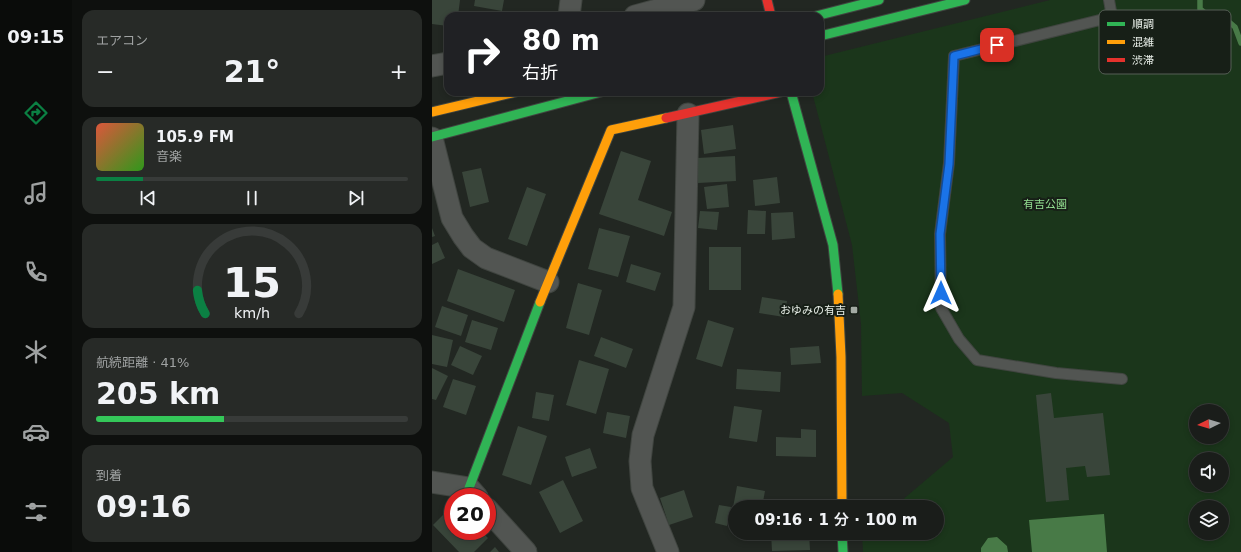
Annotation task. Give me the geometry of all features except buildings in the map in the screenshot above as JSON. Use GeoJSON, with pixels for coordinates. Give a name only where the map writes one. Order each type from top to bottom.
{"type":"FeatureCollection","features":[{"type":"Feature","properties":{"kind":"street"},"geometry":{"type":"LineString","coordinates":[[570,12],[571,0]]}},
{"type":"Feature","properties":{"kind":"street"},"geometry":{"type":"LineString","coordinates":[[650,12],[694,0]]}},
{"type":"Feature","properties":{"kind":"street"},"geometry":{"type":"LineString","coordinates":[[767,0],[770,12]]}},
{"type":"Feature","properties":{"kind":"street"},"geometry":{"type":"LineString","coordinates":[[824,14],[879,0]]}},
{"type":"Feature","properties":{"kind":"street"},"geometry":{"type":"LineString","coordinates":[[824,35],[965,0]]}},
{"type":"Feature","properties":{"kind":"street"},"geometry":{"type":"LineString","coordinates":[[432,66],[444,64]]}},
{"type":"Feature","properties":{"kind":"street"},"geometry":{"type":"LineString","coordinates":[[432,112],[499,96]]}},
{"type":"Feature","properties":{"kind":"street"},"geometry":{"type":"LineString","coordinates":[[548,282],[486,258],[472,248],[452,218],[432,137],[586,96]]}},
{"type":"Feature","properties":{"kind":"street"},"geometry":{"type":"LineString","coordinates":[[475,488],[548,282],[611,130],[764,96]]}},
{"type":"Feature","properties":{"kind":"street"},"geometry":{"type":"LineString","coordinates":[[792,96],[831,237],[834,253],[838,292],[841,357],[842,500]]}},
{"type":"Feature","properties":{"kind":"street"},"geometry":{"type":"LineString","coordinates":[[668,552],[642,488],[640,461],[643,435],[684,307],[688,114]]}},
{"type":"Feature","properties":{"kind":"street"},"geometry":{"type":"LineString","coordinates":[[432,482],[454,488]]}},
{"type":"Feature","properties":{"kind":"street"},"geometry":{"type":"LineString","coordinates":[[496,519],[526,552]]}},
{"type":"Feature","properties":{"kind":"street"},"geometry":{"type":"LineString","coordinates":[[842,540],[843,552]]}},
{"type":"Feature","properties":{"kind":"lane"},"geometry":{"type":"LineString","coordinates":[[1109,0],[1111,10]]}},
{"type":"Feature","properties":{"kind":"lane"},"geometry":{"type":"LineString","coordinates":[[1099,20],[954,56],[949,164],[940,234],[941,308],[959,339],[977,360],[1056,373],[1122,379]]}},
{"type":"Feature","properties":{"kind":"green space","name":"有吉公園"},"geometry":{"type":"Polygon","coordinates":[[[1050,0],[1241,0],[1241,552],[863,552],[862,540],[944,540],[944,500],[902,500],[953,457],[949,423],[902,393],[862,396],[861,324],[852,245],[813,96],[824,96],[824,56],[1050,0]]]}},
{"type":"Feature","properties":{"kind":"shaded area"},"geometry":{"type":"Polygon","coordinates":[[[1104,514],[1107,552],[1032,552],[1029,520],[1104,514]]]}},
{"type":"Feature","properties":{"kind":"shaded area"},"geometry":{"type":"Polygon","coordinates":[[[997,537],[1007,546],[1008,552],[981,552],[981,548],[988,538],[997,537]]]}},
{"type":"Feature","properties":{"kind":"waterway"},"geometry":{"type":"LineString","coordinates":[[1200,0],[1201,10]]}},
{"type":"Feature","properties":{"kind":"waterway"},"geometry":{"type":"LineString","coordinates":[[1231,24],[1235,27],[1241,43]]}},
{"type":"Feature","properties":{"kind":"traffic: fast"},"geometry":{"type":"LineString","coordinates":[[824,14],[879,0]]}},
{"type":"Feature","properties":{"kind":"traffic: fast"},"geometry":{"type":"LineString","coordinates":[[824,35],[965,0]]}},
{"type":"Feature","properties":{"kind":"traffic: fast"},"geometry":{"type":"LineString","coordinates":[[432,137],[586,96]]}},
{"type":"Feature","properties":{"kind":"traffic: fast"},"geometry":{"type":"LineString","coordinates":[[792,96],[833,245],[838,294]]}},
{"type":"Feature","properties":{"kind":"traffic: fast"},"geometry":{"type":"LineString","coordinates":[[469,488],[540,302]]}},
{"type":"Feature","properties":{"kind":"traffic: fast"},"geometry":{"type":"LineString","coordinates":[[842,540],[843,552]]}},
{"type":"Feature","properties":{"kind":"traffic: slow"},"geometry":{"type":"LineString","coordinates":[[432,112],[499,96]]}},
{"type":"Feature","properties":{"kind":"traffic: slow"},"geometry":{"type":"LineString","coordinates":[[540,302],[611,130],[666,118]]}},
{"type":"Feature","properties":{"kind":"traffic: slow"},"geometry":{"type":"LineString","coordinates":[[838,294],[841,357],[842,500]]}},
{"type":"Feature","properties":{"kind":"traffic: jam"},"geometry":{"type":"LineString","coordinates":[[767,0],[770,12]]}},
{"type":"Feature","properties":{"kind":"traffic: jam"},"geometry":{"type":"LineString","coordinates":[[666,118],[763,96]]}},
{"type":"Feature","properties":{"kind":"place","name":"おゆみの有吉"},"geometry":{"type":"Point","coordinates":[854,310]}},
{"type":"Feature","properties":{"kind":"route"},"geometry":{"type":"LineString","coordinates":[[941,293],[940,234],[949,164],[954,56],[997,45]]}}]}
